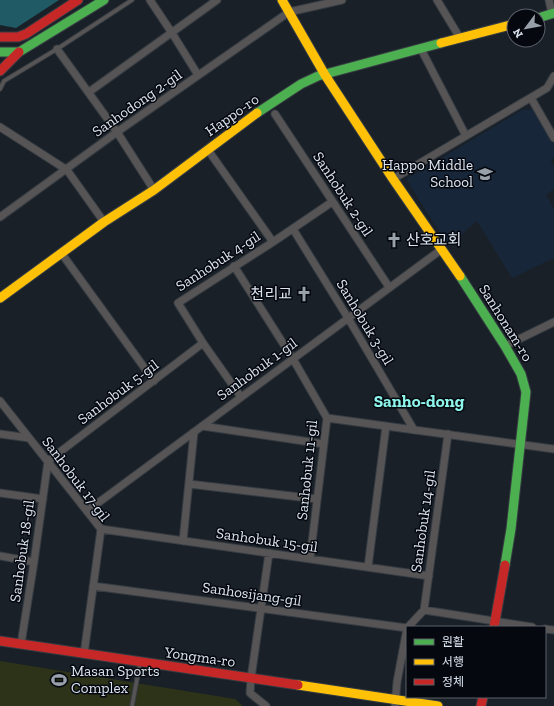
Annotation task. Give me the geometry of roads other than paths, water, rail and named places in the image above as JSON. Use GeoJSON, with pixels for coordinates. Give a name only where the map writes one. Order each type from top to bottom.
{"type":"FeatureCollection","features":[{"type":"Feature","properties":{"kind":"main road"},"geometry":{"type":"LineString","coordinates":[[0,37],[18,37],[26,34],[78,0]]}},
{"type":"Feature","properties":{"kind":"main road"},"geometry":{"type":"LineString","coordinates":[[0,71],[19,52],[104,0]]}},
{"type":"Feature","properties":{"kind":"main road","name":"Sanhonam-ro"},"geometry":{"type":"LineString","coordinates":[[282,0],[325,75],[393,179],[442,249],[522,374],[526,392],[511,529],[494,624]]}},
{"type":"Feature","properties":{"kind":"main road","name":"Happo-ro"},"geometry":{"type":"LineString","coordinates":[[0,298],[104,222],[154,190],[244,122],[301,84],[325,75],[506,26]]}},
{"type":"Feature","properties":{"kind":"main road"},"geometry":{"type":"LineString","coordinates":[[0,52],[19,52]]}},
{"type":"Feature","properties":{"kind":"main road","name":"Yongma-ro"},"geometry":{"type":"LineString","coordinates":[[0,641],[251,678],[395,703],[438,706]]}},
{"type":"Feature","properties":{"kind":"street"},"geometry":{"type":"LineString","coordinates":[[150,0],[198,75]]}},
{"type":"Feature","properties":{"kind":"street"},"geometry":{"type":"LineString","coordinates":[[89,92],[217,0]]}},
{"type":"Feature","properties":{"kind":"street"},"geometry":{"type":"LineString","coordinates":[[289,12],[342,0]]}},
{"type":"Feature","properties":{"kind":"street"},"geometry":{"type":"LineString","coordinates":[[437,0],[460,38]]}},
{"type":"Feature","properties":{"kind":"street"},"geometry":{"type":"LineString","coordinates":[[549,0],[553,14]]}},
{"type":"Feature","properties":{"kind":"street","name":"Sanhodong 2-gil"},"geometry":{"type":"LineString","coordinates":[[0,217],[198,75],[289,12]]}},
{"type":"Feature","properties":{"kind":"street"},"geometry":{"type":"LineString","coordinates":[[57,49],[118,132],[154,190]]}},
{"type":"Feature","properties":{"kind":"street"},"geometry":{"type":"LineString","coordinates":[[422,49],[466,136]]}},
{"type":"Feature","properties":{"kind":"street"},"geometry":{"type":"LineString","coordinates":[[393,179],[547,88],[554,76]]}},
{"type":"Feature","properties":{"kind":"street"},"geometry":{"type":"LineString","coordinates":[[531,98],[554,138]]}},
{"type":"Feature","properties":{"kind":"street","name":"Sanhobuk 2-gil"},"geometry":{"type":"LineString","coordinates":[[275,114],[389,288]]}},
{"type":"Feature","properties":{"kind":"street"},"geometry":{"type":"LineString","coordinates":[[0,127],[67,170],[104,222]]}},
{"type":"Feature","properties":{"kind":"street","name":"Sanhobuk 4-gil"},"geometry":{"type":"LineString","coordinates":[[208,150],[273,242],[178,303],[203,343],[241,397]]}},
{"type":"Feature","properties":{"kind":"street"},"geometry":{"type":"LineString","coordinates":[[273,242],[332,202]]}},
{"type":"Feature","properties":{"kind":"street","name":"Sanhobuk 3-gil"},"geometry":{"type":"LineString","coordinates":[[293,229],[348,318],[414,430]]}},
{"type":"Feature","properties":{"kind":"street","name":"Sanhobuk 1-gil"},"geometry":{"type":"LineString","coordinates":[[87,511],[442,249]]}},
{"type":"Feature","properties":{"kind":"street"},"geometry":{"type":"LineString","coordinates":[[62,254],[154,381]]}},
{"type":"Feature","properties":{"kind":"street","name":"Sanhobuk 11-gil"},"geometry":{"type":"LineString","coordinates":[[234,266],[293,359],[327,418],[310,559]]}},
{"type":"Feature","properties":{"kind":"street"},"geometry":{"type":"LineString","coordinates":[[505,346],[554,322]]}},
{"type":"Feature","properties":{"kind":"street","name":"Sanhobuk 5-gil"},"geometry":{"type":"LineString","coordinates":[[48,461],[203,343]]}},
{"type":"Feature","properties":{"kind":"street","name":"Sanhobuk 17-gil"},"geometry":{"type":"LineString","coordinates":[[0,401],[101,529],[84,654]]}},
{"type":"Feature","properties":{"kind":"street"},"geometry":{"type":"LineString","coordinates":[[327,418],[554,449]]}},
{"type":"Feature","properties":{"kind":"street"},"geometry":{"type":"LineString","coordinates":[[202,426],[324,444]]}},
{"type":"Feature","properties":{"kind":"street"},"geometry":{"type":"LineString","coordinates":[[368,567],[386,426]]}},
{"type":"Feature","properties":{"kind":"street"},"geometry":{"type":"LineString","coordinates":[[183,541],[194,432]]}},
{"type":"Feature","properties":{"kind":"street"},"geometry":{"type":"LineString","coordinates":[[0,434],[29,438]]}},
{"type":"Feature","properties":{"kind":"street","name":"Sanhobuk 14-gil"},"geometry":{"type":"LineString","coordinates":[[424,610],[448,434]]}},
{"type":"Feature","properties":{"kind":"street","name":"Sanhobuk 18-gil"},"geometry":{"type":"LineString","coordinates":[[21,644],[48,461]]}},
{"type":"Feature","properties":{"kind":"street"},"geometry":{"type":"LineString","coordinates":[[189,484],[317,499]]}},
{"type":"Feature","properties":{"kind":"street"},"geometry":{"type":"LineString","coordinates":[[0,493],[43,499]]}},
{"type":"Feature","properties":{"kind":"street","name":"Sanhobuk 15-gil"},"geometry":{"type":"LineString","coordinates":[[101,529],[428,576]]}},
{"type":"Feature","properties":{"kind":"street"},"geometry":{"type":"LineString","coordinates":[[266,706],[250,694],[269,553]]}},
{"type":"Feature","properties":{"kind":"street"},"geometry":{"type":"LineString","coordinates":[[0,556],[34,562]]}},
{"type":"Feature","properties":{"kind":"street","name":"Sanhosijang-gil"},"geometry":{"type":"LineString","coordinates":[[93,586],[406,628]]}},
{"type":"Feature","properties":{"kind":"street"},"geometry":{"type":"LineString","coordinates":[[409,626],[424,610],[494,624],[519,626]]}},
{"type":"Feature","properties":{"kind":"street"},"geometry":{"type":"LineString","coordinates":[[395,703],[397,682],[406,633]]}},
{"type":"Feature","properties":{"kind":"lane"},"geometry":{"type":"LineString","coordinates":[[0,90],[4,81],[57,49],[132,0]]}},
{"type":"Feature","properties":{"kind":"lane"},"geometry":{"type":"LineString","coordinates":[[132,706],[140,662]]}},
{"type":"Feature","properties":{"kind":"place","name":"Happo Middle School"},"geometry":{"type":"Point","coordinates":[485,174]}},
{"type":"Feature","properties":{"kind":"place","name":"산호교회"},"geometry":{"type":"Point","coordinates":[394,240]}},
{"type":"Feature","properties":{"kind":"place","name":"천리교"},"geometry":{"type":"Point","coordinates":[304,294]}},
{"type":"Feature","properties":{"kind":"place","name":"Masan Sports Complex"},"geometry":{"type":"Point","coordinates":[59,680]}},
{"type":"Feature","properties":{"kind":"district","name":"Sanho-dong"},"geometry":{"type":"Point","coordinates":[419,401]}}]}
